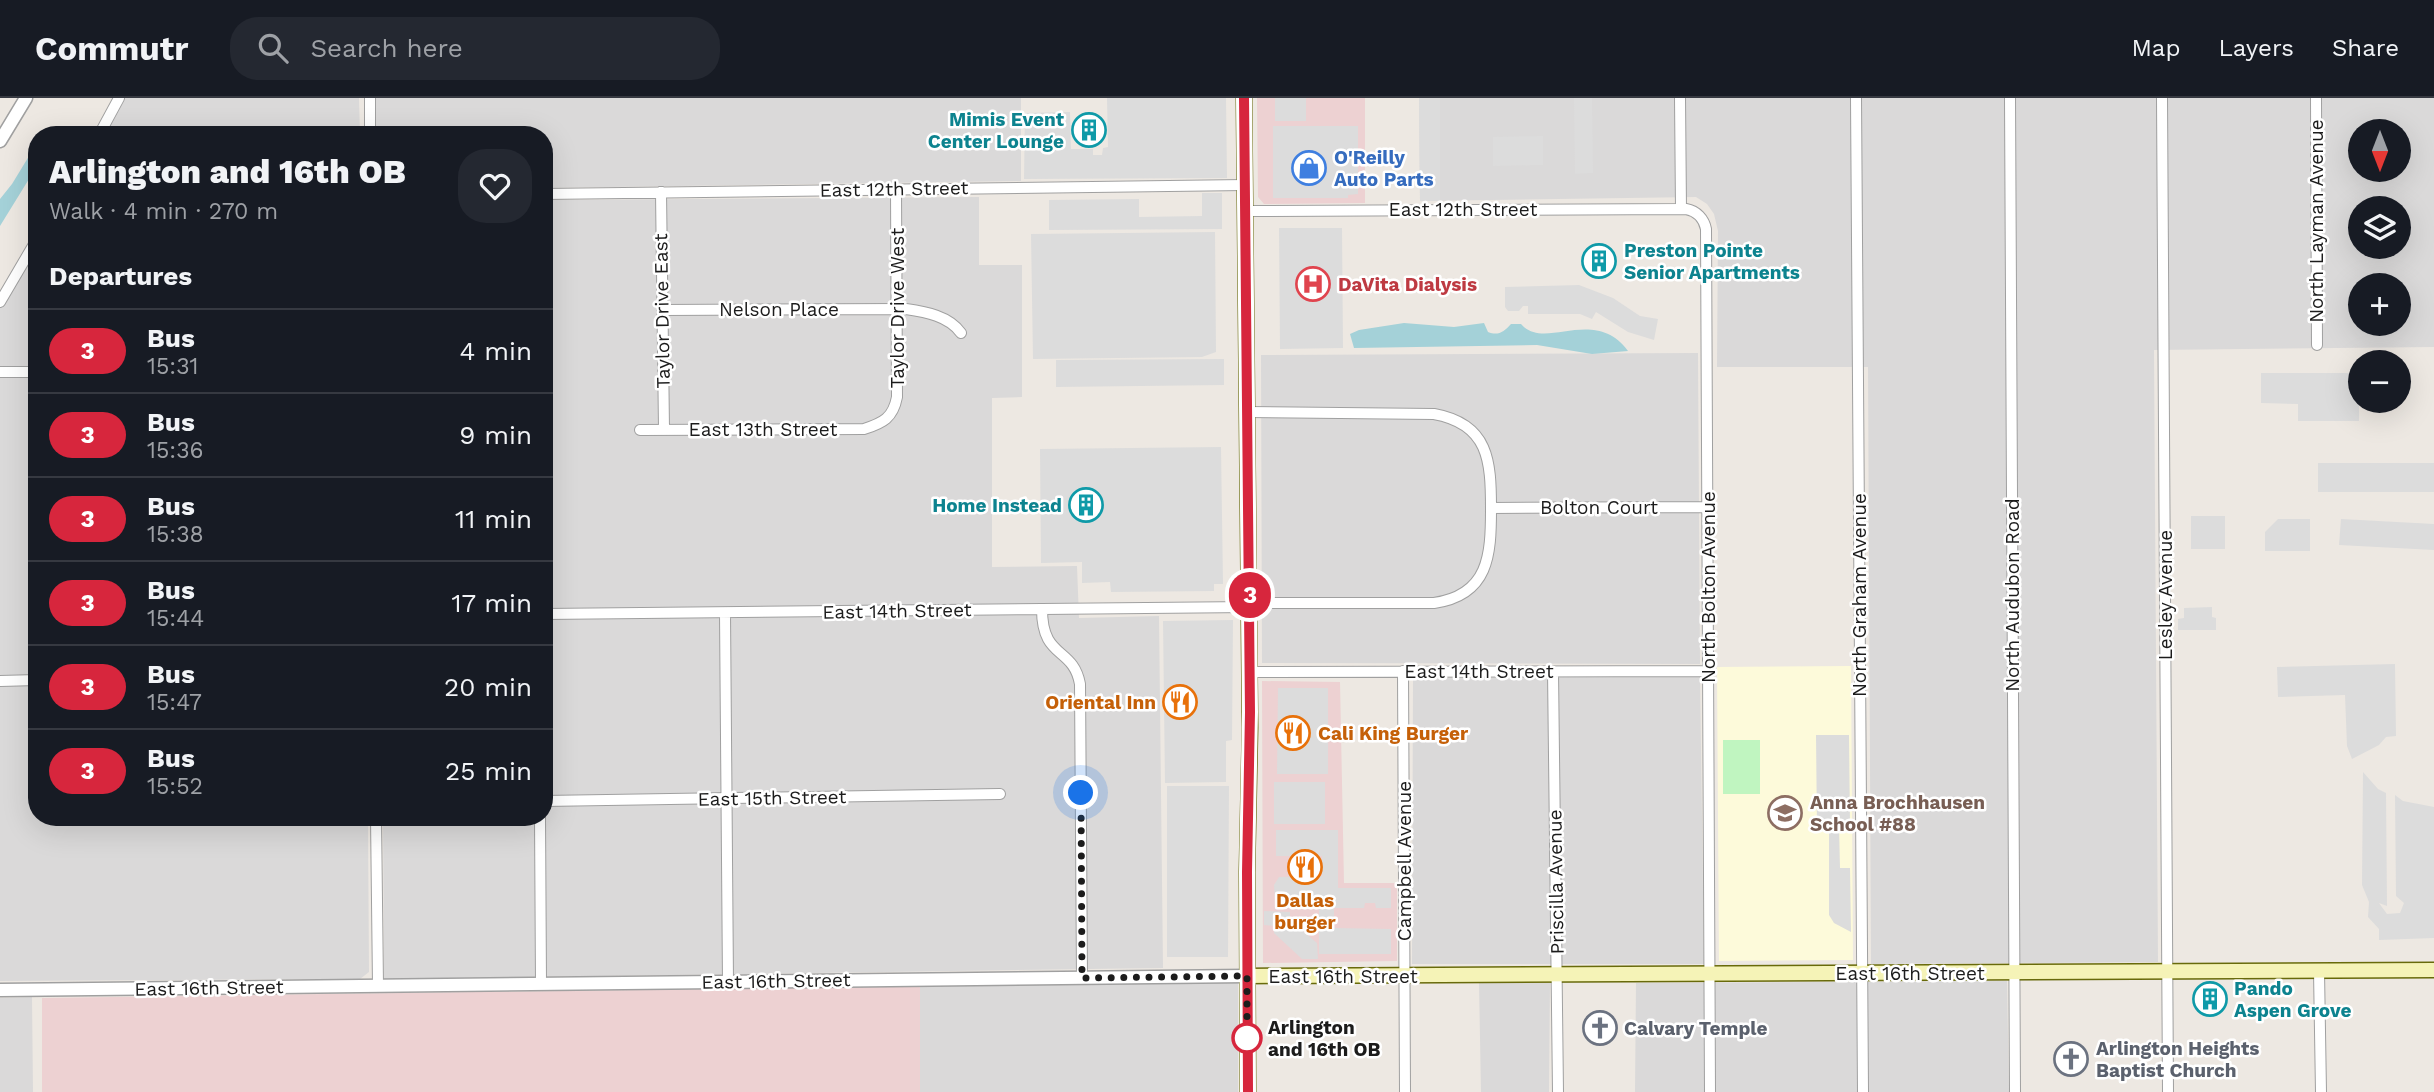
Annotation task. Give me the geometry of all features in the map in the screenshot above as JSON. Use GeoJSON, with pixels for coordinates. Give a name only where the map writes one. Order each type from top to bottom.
{"type":"FeatureCollection","features":[{"type":"Feature","properties":{"kind":"main road"},"geometry":{"type":"LineString","coordinates":[[1244,98],[1250,605],[1248,1092]]}},
{"type":"Feature","properties":{"kind":"main road","name":"East 16th Street"},"geometry":{"type":"LineString","coordinates":[[1247,976],[2434,970]]}},
{"type":"Feature","properties":{"kind":"street"},"geometry":{"type":"LineString","coordinates":[[0,141],[26,98]]}},
{"type":"Feature","properties":{"kind":"street"},"geometry":{"type":"LineString","coordinates":[[104,126],[119,98]]}},
{"type":"Feature","properties":{"kind":"street"},"geometry":{"type":"LineString","coordinates":[[370,98],[370,126]]}},
{"type":"Feature","properties":{"kind":"street"},"geometry":{"type":"LineString","coordinates":[[1679,98],[1681,209]]}},
{"type":"Feature","properties":{"kind":"street","name":"North Graham Avenue"},"geometry":{"type":"LineString","coordinates":[[1856,98],[1863,1092]]}},
{"type":"Feature","properties":{"kind":"street","name":"North Audubon Road"},"geometry":{"type":"LineString","coordinates":[[2010,98],[2015,1092]]}},
{"type":"Feature","properties":{"kind":"street","name":"Lesley Avenue"},"geometry":{"type":"LineString","coordinates":[[2162,98],[2168,1092]]}},
{"type":"Feature","properties":{"kind":"street","name":"North Layman Avenue"},"geometry":{"type":"LineString","coordinates":[[2316,98],[2317,345]]}},
{"type":"Feature","properties":{"kind":"street","name":"East 12th Street"},"geometry":{"type":"LineString","coordinates":[[553,194],[1245,185]]}},
{"type":"Feature","properties":{"kind":"street","name":"Taylor Drive West"},"geometry":{"type":"LineString","coordinates":[[884,422],[892,412],[897,397],[896,189]]}},
{"type":"Feature","properties":{"kind":"street","name":"Taylor Drive East"},"geometry":{"type":"LineString","coordinates":[[661,192],[664,429]]}},
{"type":"Feature","properties":{"kind":"street","name":"East 12th Street"},"geometry":{"type":"LineString","coordinates":[[1245,211],[1681,209]]}},
{"type":"Feature","properties":{"kind":"street","name":"North Bolton Avenue"},"geometry":{"type":"LineString","coordinates":[[1681,209],[1699,215],[1706,229],[1710,1092]]}},
{"type":"Feature","properties":{"kind":"street"},"geometry":{"type":"LineString","coordinates":[[0,302],[28,254]]}},
{"type":"Feature","properties":{"kind":"street","name":"Nelson Place"},"geometry":{"type":"LineString","coordinates":[[662,310],[897,308],[916,310],[944,319],[961,333]]}},
{"type":"Feature","properties":{"kind":"street"},"geometry":{"type":"LineString","coordinates":[[0,373],[28,372]]}},
{"type":"Feature","properties":{"kind":"street","name":"East 14th Street"},"geometry":{"type":"LineString","coordinates":[[553,614],[1434,603],[1456,597],[1475,583],[1487,564],[1491,545],[1491,471],[1485,449],[1472,430],[1452,418],[1434,414],[1247,412]]}},
{"type":"Feature","properties":{"kind":"street","name":"East 13th Street"},"geometry":{"type":"LineString","coordinates":[[640,430],[864,429],[884,422]]}},
{"type":"Feature","properties":{"kind":"street","name":"Bolton Court"},"geometry":{"type":"LineString","coordinates":[[1491,508],[1707,508]]}},
{"type":"Feature","properties":{"kind":"street"},"geometry":{"type":"LineString","coordinates":[[1042,609],[1042,628],[1046,639],[1053,649],[1071,662],[1077,671],[1080,684],[1082,978]]}},
{"type":"Feature","properties":{"kind":"street"},"geometry":{"type":"LineString","coordinates":[[726,613],[727,982]]}},
{"type":"Feature","properties":{"kind":"street","name":"Campbell Avenue"},"geometry":{"type":"LineString","coordinates":[[1402,671],[1405,1092]]}},
{"type":"Feature","properties":{"kind":"street","name":"Priscilla Avenue"},"geometry":{"type":"LineString","coordinates":[[1553,671],[1558,1092]]}},
{"type":"Feature","properties":{"kind":"street","name":"East 14th Street"},"geometry":{"type":"LineString","coordinates":[[1250,672],[1708,671]]}},
{"type":"Feature","properties":{"kind":"street"},"geometry":{"type":"LineString","coordinates":[[0,681],[28,680]]}},
{"type":"Feature","properties":{"kind":"street","name":"East 15th Street"},"geometry":{"type":"LineString","coordinates":[[553,802],[1000,794]]}},
{"type":"Feature","properties":{"kind":"street"},"geometry":{"type":"LineString","coordinates":[[376,826],[378,986]]}},
{"type":"Feature","properties":{"kind":"street"},"geometry":{"type":"LineString","coordinates":[[540,826],[541,984]]}},
{"type":"Feature","properties":{"kind":"street"},"geometry":{"type":"LineString","coordinates":[[2319,971],[2321,1092]]}},
{"type":"Feature","properties":{"kind":"street","name":"East 16th Street"},"geometry":{"type":"LineString","coordinates":[[0,990],[1247,976]]}},
{"type":"Feature","properties":{"kind":"shaded area"},"geometry":{"type":"Polygon","coordinates":[[[121,98],[359,98],[360,126],[105,126],[121,98]]]}},
{"type":"Feature","properties":{"kind":"shaded area"},"geometry":{"type":"Polygon","coordinates":[[[374,98],[1021,98],[1021,181],[553,188],[553,126],[374,126],[374,98]]]}},
{"type":"Feature","properties":{"kind":"shaded area"},"geometry":{"type":"Polygon","coordinates":[[[1107,98],[1226,98],[1227,178],[1024,179],[1025,113],[1070,112],[1071,149],[1093,149],[1093,155],[1102,155],[1103,148],[1108,147],[1107,98]]]}},
{"type":"Feature","properties":{"kind":"shaded area"},"geometry":{"type":"Polygon","coordinates":[[[1257,98],[1365,98],[1365,203],[1264,204],[1258,197],[1257,98]]]}},
{"type":"Feature","properties":{"kind":"shaded area"},"geometry":{"type":"Polygon","coordinates":[[[1275,98],[1306,98],[1306,121],[1275,121],[1275,98]]]}},
{"type":"Feature","properties":{"kind":"shaded area"},"geometry":{"type":"Polygon","coordinates":[[[1419,98],[2434,98],[2434,347],[2154,350],[2158,962],[1871,964],[1868,367],[1717,367],[1718,231],[1714,214],[1707,204],[1696,197],[1420,201],[1419,98]]]}},
{"type":"Feature","properties":{"kind":"shaded area"},"geometry":{"type":"Polygon","coordinates":[[[1419,98],[1440,98],[1440,201],[1420,201],[1419,98]]]}},
{"type":"Feature","properties":{"kind":"shaded area"},"geometry":{"type":"Polygon","coordinates":[[[1574,98],[1592,98],[1593,173],[1575,174],[1574,98]]]}},
{"type":"Feature","properties":{"kind":"shaded area"},"geometry":{"type":"Polygon","coordinates":[[[1273,126],[1358,126],[1358,194],[1348,195],[1348,198],[1273,198],[1273,126]]]}},
{"type":"Feature","properties":{"kind":"shaded area"},"geometry":{"type":"Polygon","coordinates":[[[1543,136],[1543,165],[1493,166],[1493,137],[1543,136]]]}},
{"type":"Feature","properties":{"kind":"shaded area"},"geometry":{"type":"Polygon","coordinates":[[[1202,193],[1222,193],[1222,229],[1049,230],[1049,200],[1139,199],[1139,217],[1202,216],[1202,193]]]}},
{"type":"Feature","properties":{"kind":"shaded area"},"geometry":{"type":"Polygon","coordinates":[[[979,197],[979,265],[1022,265],[1022,397],[992,398],[992,567],[1077,566],[1079,618],[1159,616],[1163,968],[384,979],[383,826],[553,826],[553,200],[979,197]]]}},
{"type":"Feature","properties":{"kind":"shaded area"},"geometry":{"type":"Polygon","coordinates":[[[1279,228],[1342,228],[1343,348],[1280,349],[1279,228]]]}},
{"type":"Feature","properties":{"kind":"shaded area"},"geometry":{"type":"Polygon","coordinates":[[[1215,232],[1216,352],[1202,357],[1033,359],[1031,234],[1215,232]]]}},
{"type":"Feature","properties":{"kind":"shaded area"},"geometry":{"type":"Polygon","coordinates":[[[28,260],[28,677],[0,677],[0,308],[28,260]]]}},
{"type":"Feature","properties":{"kind":"shaded area"},"geometry":{"type":"Polygon","coordinates":[[[1579,285],[1613,298],[1640,316],[1658,319],[1654,340],[1628,332],[1596,312],[1592,319],[1580,314],[1528,314],[1528,306],[1523,306],[1519,311],[1508,311],[1505,307],[1505,287],[1579,285]]]}},
{"type":"Feature","properties":{"kind":"shaded area"},"geometry":{"type":"Polygon","coordinates":[[[1698,353],[1700,664],[1262,663],[1261,355],[1698,353]]]}},
{"type":"Feature","properties":{"kind":"shaded area"},"geometry":{"type":"Polygon","coordinates":[[[1224,359],[1224,385],[1056,387],[1056,360],[1224,359]]]}},
{"type":"Feature","properties":{"kind":"shaded area"},"geometry":{"type":"Polygon","coordinates":[[[2261,373],[2348,373],[2348,413],[2359,413],[2359,421],[2298,421],[2298,404],[2261,403],[2261,373]]]}},
{"type":"Feature","properties":{"kind":"shaded area"},"geometry":{"type":"Polygon","coordinates":[[[1221,447],[1223,584],[1214,584],[1214,591],[1111,592],[1110,582],[1082,583],[1082,562],[1041,563],[1040,449],[1221,447]]]}},
{"type":"Feature","properties":{"kind":"shaded area"},"geometry":{"type":"Polygon","coordinates":[[[2318,463],[2434,463],[2434,492],[2318,492],[2318,463]]]}},
{"type":"Feature","properties":{"kind":"shaded area"},"geometry":{"type":"Polygon","coordinates":[[[2191,516],[2225,516],[2225,549],[2191,549],[2191,516]]]}},
{"type":"Feature","properties":{"kind":"shaded area"},"geometry":{"type":"Polygon","coordinates":[[[2278,519],[2310,519],[2310,551],[2265,551],[2265,532],[2278,519]]]}},
{"type":"Feature","properties":{"kind":"shaded area"},"geometry":{"type":"Polygon","coordinates":[[[2341,519],[2434,524],[2434,550],[2339,545],[2341,519]]]}},
{"type":"Feature","properties":{"kind":"shaded area"},"geometry":{"type":"Polygon","coordinates":[[[2212,607],[2216,630],[2178,630],[2178,619],[2184,618],[2184,608],[2212,607]]]}},
{"type":"Feature","properties":{"kind":"shaded area"},"geometry":{"type":"Polygon","coordinates":[[[1233,620],[1232,740],[1226,741],[1226,782],[1165,783],[1163,621],[1233,620]]]}},
{"type":"Feature","properties":{"kind":"shaded area"},"geometry":{"type":"Polygon","coordinates":[[[2395,664],[2396,736],[2386,737],[2379,745],[2352,759],[2347,746],[2345,695],[2278,697],[2277,667],[2395,664]]]}},
{"type":"Feature","properties":{"kind":"shaded area","name":"Anna Brochhausen School #88"},"geometry":{"type":"Polygon","coordinates":[[[1851,666],[1853,960],[1719,961],[1717,667],[1851,666]]]}},
{"type":"Feature","properties":{"kind":"shaded area"},"geometry":{"type":"Polygon","coordinates":[[[1700,676],[1704,964],[1412,964],[1413,678],[1700,676]]]}},
{"type":"Feature","properties":{"kind":"shaded area"},"geometry":{"type":"Polygon","coordinates":[[[1262,681],[1340,682],[1344,883],[1397,883],[1397,961],[1263,963],[1262,681]]]}},
{"type":"Feature","properties":{"kind":"shaded area"},"geometry":{"type":"Polygon","coordinates":[[[0,686],[28,686],[28,826],[368,826],[369,972],[360,979],[0,981],[0,686]]]}},
{"type":"Feature","properties":{"kind":"shaded area"},"geometry":{"type":"Polygon","coordinates":[[[1278,688],[1328,688],[1328,774],[1277,774],[1278,688]]]}},
{"type":"Feature","properties":{"kind":"shaded area"},"geometry":{"type":"Polygon","coordinates":[[[1816,735],[1849,735],[1850,825],[1839,826],[1840,868],[1850,868],[1851,932],[1834,923],[1829,915],[1829,830],[1817,830],[1816,735]]]}},
{"type":"Feature","properties":{"kind":"shaded area"},"geometry":{"type":"Polygon","coordinates":[[[2363,772],[2378,789],[2386,793],[2387,906],[2379,903],[2387,914],[2400,913],[2404,903],[2396,896],[2395,795],[2403,801],[2434,807],[2434,938],[2379,940],[2379,929],[2368,917],[2369,902],[2362,885],[2363,772]]]}},
{"type":"Feature","properties":{"kind":"shaded area"},"geometry":{"type":"Polygon","coordinates":[[[1274,782],[1325,782],[1325,824],[1274,824],[1274,782]]]}},
{"type":"Feature","properties":{"kind":"shaded area"},"geometry":{"type":"Polygon","coordinates":[[[1167,786],[1229,786],[1228,957],[1167,957],[1167,786]]]}},
{"type":"Feature","properties":{"kind":"shaded area"},"geometry":{"type":"Polygon","coordinates":[[[1276,830],[1338,830],[1338,888],[1391,888],[1391,908],[1376,908],[1375,903],[1365,903],[1364,908],[1334,908],[1334,928],[1391,929],[1391,954],[1319,954],[1319,908],[1282,908],[1280,899],[1275,899],[1274,885],[1279,877],[1322,876],[1322,856],[1276,856],[1276,830]]]}},
{"type":"Feature","properties":{"kind":"shaded area"},"geometry":{"type":"Polygon","coordinates":[[[1264,911],[1290,912],[1290,920],[1317,943],[1318,959],[1302,959],[1274,933],[1274,926],[1264,925],[1264,911]]]}},
{"type":"Feature","properties":{"kind":"shaded area"},"geometry":{"type":"Polygon","coordinates":[[[2007,981],[2009,1092],[1635,1092],[1636,983],[2007,981]]]}},
{"type":"Feature","properties":{"kind":"shaded area"},"geometry":{"type":"Polygon","coordinates":[[[1238,983],[1238,1092],[920,1092],[920,986],[1238,983]]]}},
{"type":"Feature","properties":{"kind":"shaded area"},"geometry":{"type":"Polygon","coordinates":[[[1479,983],[1550,983],[1549,1092],[1481,1092],[1479,983]]]}},
{"type":"Feature","properties":{"kind":"shaded area"},"geometry":{"type":"Polygon","coordinates":[[[920,986],[920,1092],[42,1092],[42,998],[920,986]]]}},
{"type":"Feature","properties":{"kind":"shaded area"},"geometry":{"type":"Polygon","coordinates":[[[32,997],[33,1092],[0,1092],[0,998],[32,997]]]}},
{"type":"Feature","properties":{"kind":"green space"},"geometry":{"type":"Polygon","coordinates":[[[1723,740],[1760,740],[1760,794],[1723,794],[1723,740]]]}},
{"type":"Feature","properties":{"kind":"water"},"geometry":{"type":"Polygon","coordinates":[[[28,158],[28,181],[0,226],[0,199],[28,158]]]}},
{"type":"Feature","properties":{"kind":"water"},"geometry":{"type":"Polygon","coordinates":[[[1404,323],[1454,327],[1484,323],[1488,332],[1495,334],[1511,324],[1521,324],[1531,331],[1543,334],[1600,331],[1615,338],[1628,351],[1592,354],[1537,345],[1354,348],[1350,334],[1359,330],[1404,323]]]}},
{"type":"Feature","properties":{"kind":"bus line","name":"3"},"geometry":{"type":"LineString","coordinates":[[1244,98],[1250,603],[1248,1092]]}},
{"type":"Feature","properties":{"kind":"place","name":"Mimis Event Center Lounge"},"geometry":{"type":"Point","coordinates":[1089,130]}},
{"type":"Feature","properties":{"kind":"place","name":"O'Reilly Auto Parts"},"geometry":{"type":"Point","coordinates":[1309,168]}},
{"type":"Feature","properties":{"kind":"place","name":"Preston Pointe Senior Apartments"},"geometry":{"type":"Point","coordinates":[1599,261]}},
{"type":"Feature","properties":{"kind":"place","name":"DaVita Dialysis"},"geometry":{"type":"Point","coordinates":[1313,284]}},
{"type":"Feature","properties":{"kind":"place","name":"Home Instead"},"geometry":{"type":"Point","coordinates":[1086,505]}},
{"type":"Feature","properties":{"kind":"place","name":"Oriental Inn"},"geometry":{"type":"Point","coordinates":[1180,702]}},
{"type":"Feature","properties":{"kind":"place","name":"Cali King Burger"},"geometry":{"type":"Point","coordinates":[1293,733]}},
{"type":"Feature","properties":{"kind":"place","name":"Anna Brochhausen School #88"},"geometry":{"type":"Point","coordinates":[1785,813]}},
{"type":"Feature","properties":{"kind":"place","name":"Dallas burger"},"geometry":{"type":"Point","coordinates":[1305,867]}},
{"type":"Feature","properties":{"kind":"place","name":"Pando Aspen Grove"},"geometry":{"type":"Point","coordinates":[2210,999]}},
{"type":"Feature","properties":{"kind":"place","name":"Calvary Temple"},"geometry":{"type":"Point","coordinates":[1600,1028]}},
{"type":"Feature","properties":{"kind":"place","name":"Arlington and 16th OB"},"geometry":{"type":"Point","coordinates":[1247,1038]}},
{"type":"Feature","properties":{"kind":"place","name":"Arlington Heights Baptist Church"},"geometry":{"type":"Point","coordinates":[2071,1059]}},
{"type":"Feature","properties":{"kind":"route"},"geometry":{"type":"LineString","coordinates":[[1081,793],[1082,978],[1247,976],[1247,1038]]}}]}
